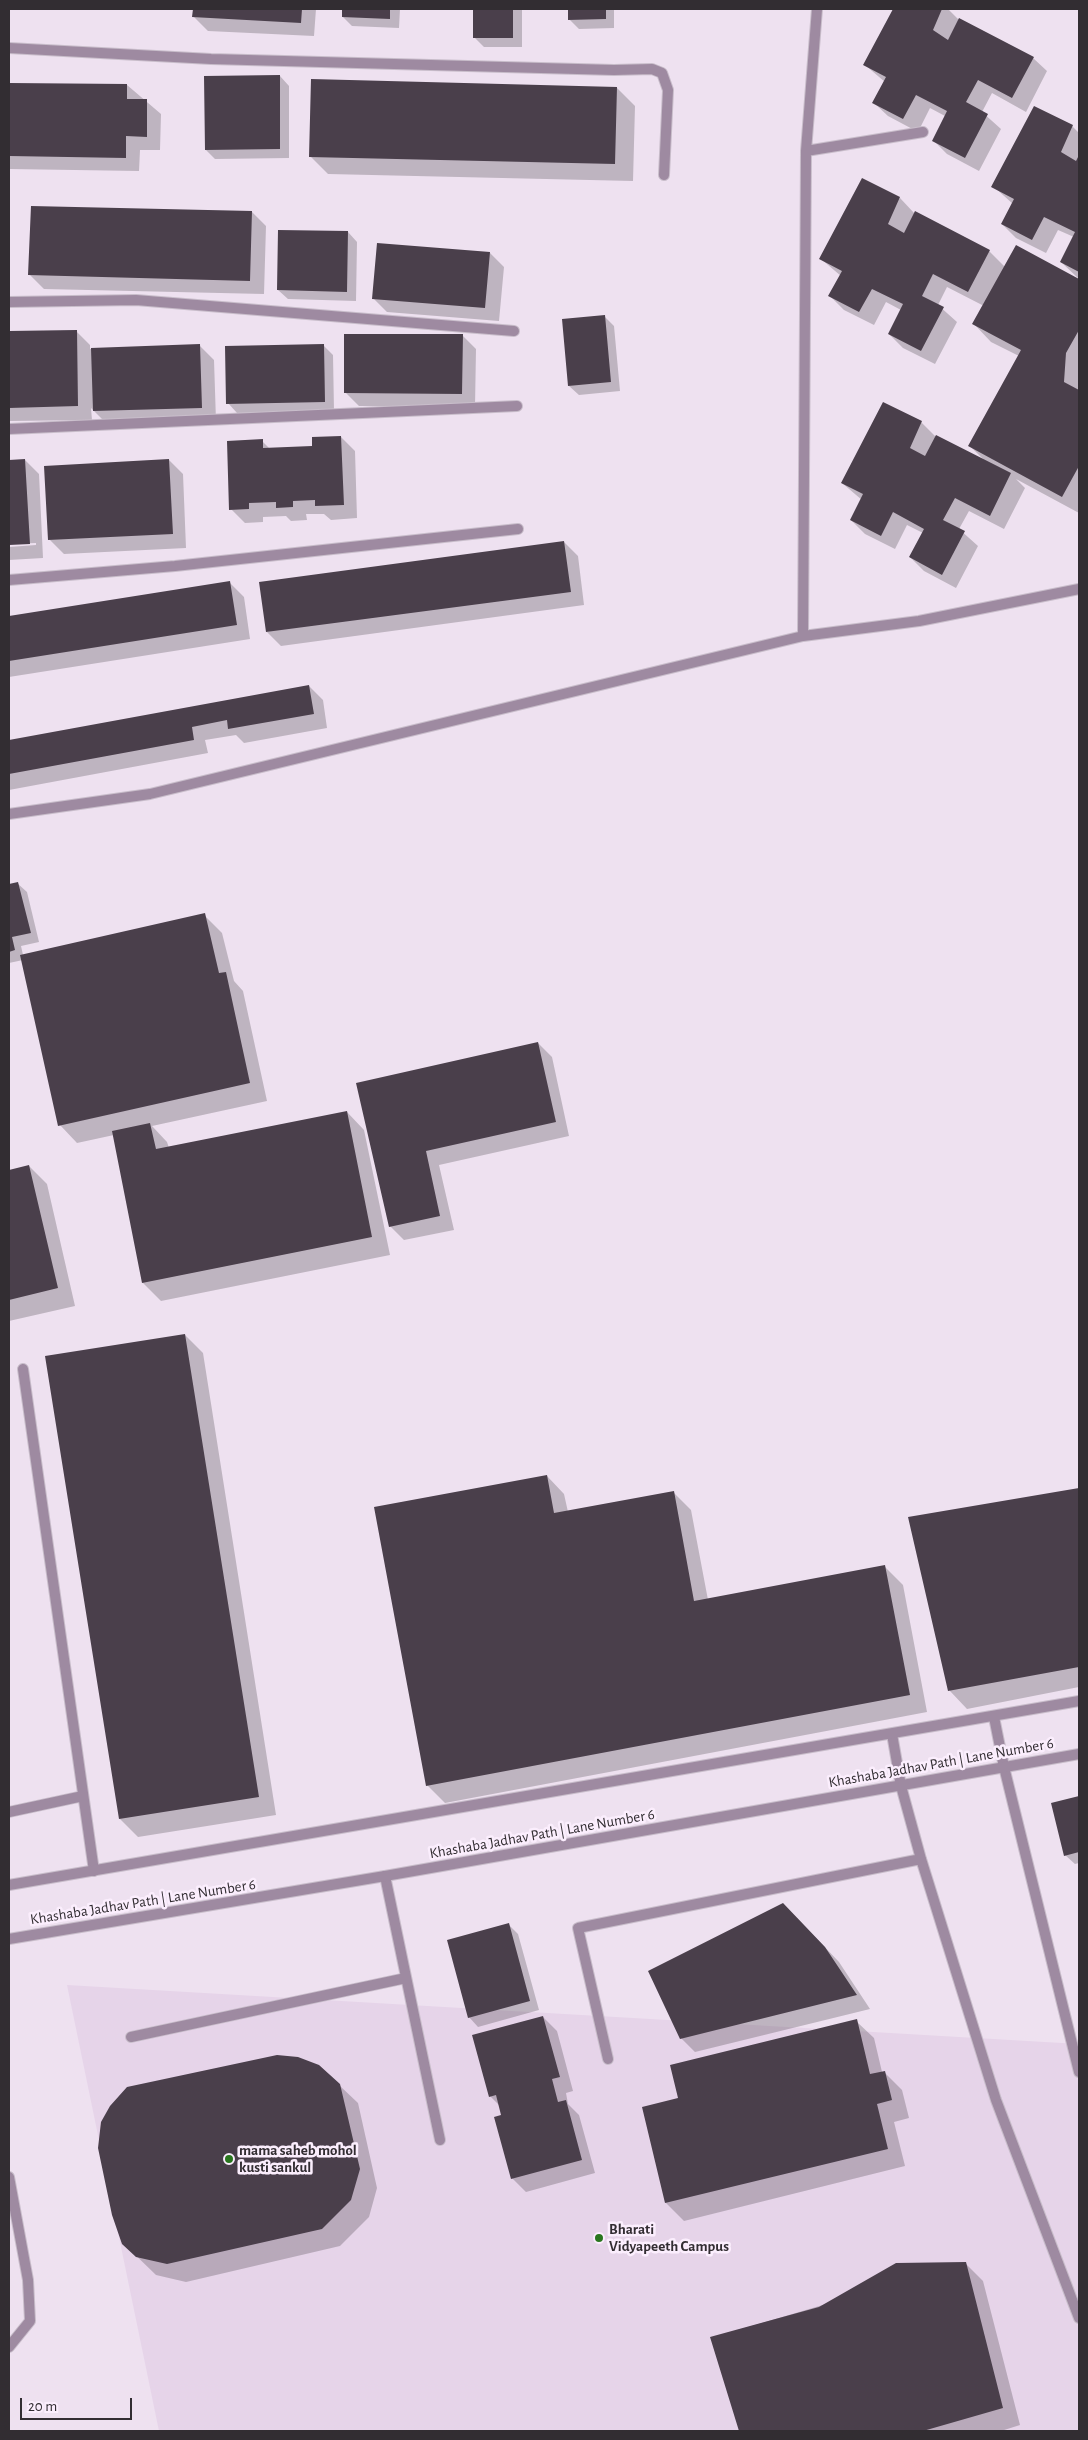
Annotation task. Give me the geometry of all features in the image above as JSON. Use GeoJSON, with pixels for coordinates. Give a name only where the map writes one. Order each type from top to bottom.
{"type":"FeatureCollection","features":[{"type":"Feature","properties":{"kind":"street"},"geometry":{"type":"LineString","coordinates":[[802,636],[806,151],[816,9]]}},
{"type":"Feature","properties":{"kind":"street"},"geometry":{"type":"LineString","coordinates":[[9,48],[211,59],[614,70],[652,69],[662,73],[668,90],[664,175]]}},
{"type":"Feature","properties":{"kind":"street"},"geometry":{"type":"LineString","coordinates":[[806,151],[923,132]]}},
{"type":"Feature","properties":{"kind":"street"},"geometry":{"type":"LineString","coordinates":[[9,302],[136,300],[514,331]]}},
{"type":"Feature","properties":{"kind":"street"},"geometry":{"type":"LineString","coordinates":[[9,429],[517,406]]}},
{"type":"Feature","properties":{"kind":"street"},"geometry":{"type":"LineString","coordinates":[[9,580],[175,566],[518,529]]}},
{"type":"Feature","properties":{"kind":"street"},"geometry":{"type":"LineString","coordinates":[[9,814],[150,794],[802,636],[919,621],[1079,589]]}},
{"type":"Feature","properties":{"kind":"street"},"geometry":{"type":"LineString","coordinates":[[24,1369],[94,1871]]}},
{"type":"Feature","properties":{"kind":"street"},"geometry":{"type":"LineString","coordinates":[[9,1885],[1079,1702]]}},
{"type":"Feature","properties":{"kind":"street"},"geometry":{"type":"LineString","coordinates":[[994,1717],[1004,1767],[1079,2072]]}},
{"type":"Feature","properties":{"kind":"street"},"geometry":{"type":"LineString","coordinates":[[892,1734],[901,1786],[921,1859],[996,2100],[1079,2318]]}},
{"type":"Feature","properties":{"kind":"street","name":"Khashaba Jadhav Path | Lane Number 6"},"geometry":{"type":"LineString","coordinates":[[9,1939],[385,1876],[1079,1754]]}},
{"type":"Feature","properties":{"kind":"street"},"geometry":{"type":"LineString","coordinates":[[9,1812],[83,1796]]}},
{"type":"Feature","properties":{"kind":"street"},"geometry":{"type":"LineString","coordinates":[[608,2059],[578,1928],[921,1859]]}},
{"type":"Feature","properties":{"kind":"street"},"geometry":{"type":"LineString","coordinates":[[385,1876],[440,2140]]}},
{"type":"Feature","properties":{"kind":"street"},"geometry":{"type":"LineString","coordinates":[[131,2037],[406,1978]]}},
{"type":"Feature","properties":{"kind":"street"},"geometry":{"type":"LineString","coordinates":[[9,2177],[28,2280],[30,2322],[9,2347]]}},
{"type":"Feature","properties":{"kind":"shaded area","name":"Bharati Vidyapeeth Campus"},"geometry":{"type":"Polygon","coordinates":[[[67,1985],[1079,2044],[1079,2431],[159,2431],[67,1985]]]}},
{"type":"Feature","properties":{"kind":"building"},"geometry":{"type":"Polygon","coordinates":[[[193,9],[302,9],[301,23],[192,17],[193,9]]]}},
{"type":"Feature","properties":{"kind":"building"},"geometry":{"type":"Polygon","coordinates":[[[342,9],[390,9],[390,19],[342,17],[342,9]]]}},
{"type":"Feature","properties":{"kind":"building"},"geometry":{"type":"Polygon","coordinates":[[[473,9],[513,9],[513,38],[473,38],[473,9]]]}},
{"type":"Feature","properties":{"kind":"building"},"geometry":{"type":"Polygon","coordinates":[[[568,9],[606,9],[606,19],[568,20],[568,9]]]}},
{"type":"Feature","properties":{"kind":"building"},"geometry":{"type":"Polygon","coordinates":[[[893,9],[942,9],[933,30],[948,40],[959,18],[1034,57],[1012,98],[978,80],[966,102],[988,114],[965,158],[932,141],[947,111],[916,95],[903,119],[872,103],[886,77],[863,65],[893,9]]]}},
{"type":"Feature","properties":{"kind":"building"},"geometry":{"type":"Polygon","coordinates":[[[280,75],[280,149],[205,150],[204,76],[280,75]]]}},
{"type":"Feature","properties":{"kind":"building"},"geometry":{"type":"Polygon","coordinates":[[[311,79],[617,87],[615,164],[309,157],[311,79]]]}},
{"type":"Feature","properties":{"kind":"building"},"geometry":{"type":"Polygon","coordinates":[[[9,83],[127,84],[127,99],[147,99],[147,137],[126,136],[126,158],[9,156],[9,83]]]}},
{"type":"Feature","properties":{"kind":"building"},"geometry":{"type":"Polygon","coordinates":[[[1034,106],[1073,125],[1061,152],[1076,161],[1079,155],[1079,272],[1060,262],[1075,232],[1044,217],[1032,240],[1001,224],[1014,199],[991,187],[1034,106]]]}},
{"type":"Feature","properties":{"kind":"building"},"geometry":{"type":"Polygon","coordinates":[[[862,178],[900,197],[888,224],[904,233],[915,211],[990,250],[968,292],[933,274],[922,296],[944,307],[921,351],[888,334],[903,304],[872,289],[859,312],[828,296],[842,271],[819,259],[862,178]]]}},
{"type":"Feature","properties":{"kind":"building"},"geometry":{"type":"Polygon","coordinates":[[[31,206],[252,211],[250,281],[28,275],[31,206]]]}},
{"type":"Feature","properties":{"kind":"building"},"geometry":{"type":"Polygon","coordinates":[[[278,230],[348,231],[347,292],[277,290],[278,230]]]}},
{"type":"Feature","properties":{"kind":"building"},"geometry":{"type":"Polygon","coordinates":[[[377,243],[490,252],[485,308],[372,299],[377,243]]]}},
{"type":"Feature","properties":{"kind":"building"},"geometry":{"type":"Polygon","coordinates":[[[1016,245],[1079,279],[1079,330],[1066,353],[1064,382],[1079,390],[1079,466],[1062,497],[968,446],[1021,350],[972,324],[1016,245]]]}},
{"type":"Feature","properties":{"kind":"building"},"geometry":{"type":"Polygon","coordinates":[[[605,315],[611,382],[568,386],[562,319],[605,315]]]}},
{"type":"Feature","properties":{"kind":"building"},"geometry":{"type":"Polygon","coordinates":[[[77,330],[78,406],[9,408],[9,331],[77,330]]]}},
{"type":"Feature","properties":{"kind":"building"},"geometry":{"type":"Polygon","coordinates":[[[344,334],[463,334],[462,394],[344,393],[344,334]]]}},
{"type":"Feature","properties":{"kind":"building"},"geometry":{"type":"Polygon","coordinates":[[[200,344],[202,408],[93,411],[91,348],[200,344]]]}},
{"type":"Feature","properties":{"kind":"building"},"geometry":{"type":"Polygon","coordinates":[[[324,344],[325,402],[226,404],[225,346],[324,344]]]}},
{"type":"Feature","properties":{"kind":"building"},"geometry":{"type":"Polygon","coordinates":[[[883,402],[922,421],[910,448],[925,456],[936,435],[1011,473],[990,516],[955,498],[943,520],[965,531],[942,575],[909,557],[924,529],[893,512],[881,536],[850,520],[863,494],[841,483],[883,402]]]}},
{"type":"Feature","properties":{"kind":"building"},"geometry":{"type":"Polygon","coordinates":[[[341,436],[344,505],[315,506],[315,500],[293,501],[293,507],[276,508],[276,502],[249,503],[249,509],[229,510],[227,441],[263,439],[263,448],[312,446],[312,437],[341,436]]]}},
{"type":"Feature","properties":{"kind":"building"},"geometry":{"type":"Polygon","coordinates":[[[25,459],[30,544],[9,545],[9,460],[25,459]]]}},
{"type":"Feature","properties":{"kind":"building"},"geometry":{"type":"Polygon","coordinates":[[[169,459],[173,534],[48,540],[44,466],[169,459]]]}},
{"type":"Feature","properties":{"kind":"building"},"geometry":{"type":"Polygon","coordinates":[[[564,541],[571,592],[266,632],[259,582],[564,541]]]}},
{"type":"Feature","properties":{"kind":"building"},"geometry":{"type":"Polygon","coordinates":[[[230,581],[237,625],[9,661],[9,616],[230,581]]]}},
{"type":"Feature","properties":{"kind":"building"},"geometry":{"type":"Polygon","coordinates":[[[309,685],[314,714],[228,729],[227,720],[192,727],[194,740],[9,774],[9,740],[309,685]]]}},
{"type":"Feature","properties":{"kind":"building"},"geometry":{"type":"Polygon","coordinates":[[[18,882],[31,933],[12,937],[15,950],[9,952],[9,884],[18,882]]]}},
{"type":"Feature","properties":{"kind":"building"},"geometry":{"type":"Polygon","coordinates":[[[205,913],[219,973],[226,972],[250,1083],[58,1126],[20,955],[205,913]]]}},
{"type":"Feature","properties":{"kind":"building"},"geometry":{"type":"Polygon","coordinates":[[[538,1042],[556,1122],[426,1151],[440,1216],[389,1227],[356,1083],[538,1042]]]}},
{"type":"Feature","properties":{"kind":"building"},"geometry":{"type":"Polygon","coordinates":[[[347,1111],[372,1237],[142,1283],[112,1131],[150,1123],[156,1149],[347,1111]]]}},
{"type":"Feature","properties":{"kind":"building"},"geometry":{"type":"Polygon","coordinates":[[[29,1165],[58,1288],[9,1300],[9,1170],[29,1165]]]}},
{"type":"Feature","properties":{"kind":"building"},"geometry":{"type":"Polygon","coordinates":[[[185,1334],[259,1797],[119,1819],[45,1356],[185,1334]]]}},
{"type":"Feature","properties":{"kind":"building"},"geometry":{"type":"Polygon","coordinates":[[[547,1475],[554,1513],[674,1491],[694,1601],[885,1565],[910,1695],[426,1786],[374,1507],[547,1475]]]}},
{"type":"Feature","properties":{"kind":"building"},"geometry":{"type":"Polygon","coordinates":[[[1079,1488],[1079,1667],[948,1691],[908,1517],[1079,1488]]]}},
{"type":"Feature","properties":{"kind":"building"},"geometry":{"type":"Polygon","coordinates":[[[1079,1796],[1079,1852],[1064,1856],[1051,1803],[1079,1796]]]}},
{"type":"Feature","properties":{"kind":"building"},"geometry":{"type":"Polygon","coordinates":[[[783,1903],[825,1947],[857,1995],[680,2039],[648,1971],[783,1903]]]}},
{"type":"Feature","properties":{"kind":"building"},"geometry":{"type":"Polygon","coordinates":[[[509,1923],[530,2001],[468,2018],[447,1940],[509,1923]]]}},
{"type":"Feature","properties":{"kind":"building"},"geometry":{"type":"Polygon","coordinates":[[[543,2016],[560,2077],[552,2079],[558,2102],[566,2100],[582,2160],[511,2179],[494,2117],[501,2115],[496,2095],[489,2097],[472,2035],[543,2016]]]}},
{"type":"Feature","properties":{"kind":"building"},"geometry":{"type":"Polygon","coordinates":[[[857,2019],[870,2074],[885,2071],[892,2100],[877,2104],[888,2149],[665,2203],[642,2107],[678,2098],[670,2065],[857,2019]]]}},
{"type":"Feature","properties":{"kind":"building","name":"mama saheb mohol kusti sankul"},"geometry":{"type":"Polygon","coordinates":[[[277,2055],[298,2057],[319,2065],[340,2084],[360,2169],[351,2200],[322,2229],[167,2264],[136,2257],[122,2244],[112,2215],[98,2148],[101,2122],[110,2106],[127,2087],[277,2055]]]}},
{"type":"Feature","properties":{"kind":"building"},"geometry":{"type":"Polygon","coordinates":[[[966,2262],[1003,2408],[923,2431],[739,2431],[710,2337],[819,2307],[896,2263],[966,2262]]]}},
{"type":"Feature","properties":{"kind":"place","name":"mama saheb mohol kusti sankul"},"geometry":{"type":"Point","coordinates":[229,2159]}},
{"type":"Feature","properties":{"kind":"place","name":"Bharati Vidyapeeth Campus"},"geometry":{"type":"Point","coordinates":[599,2238]}}]}
